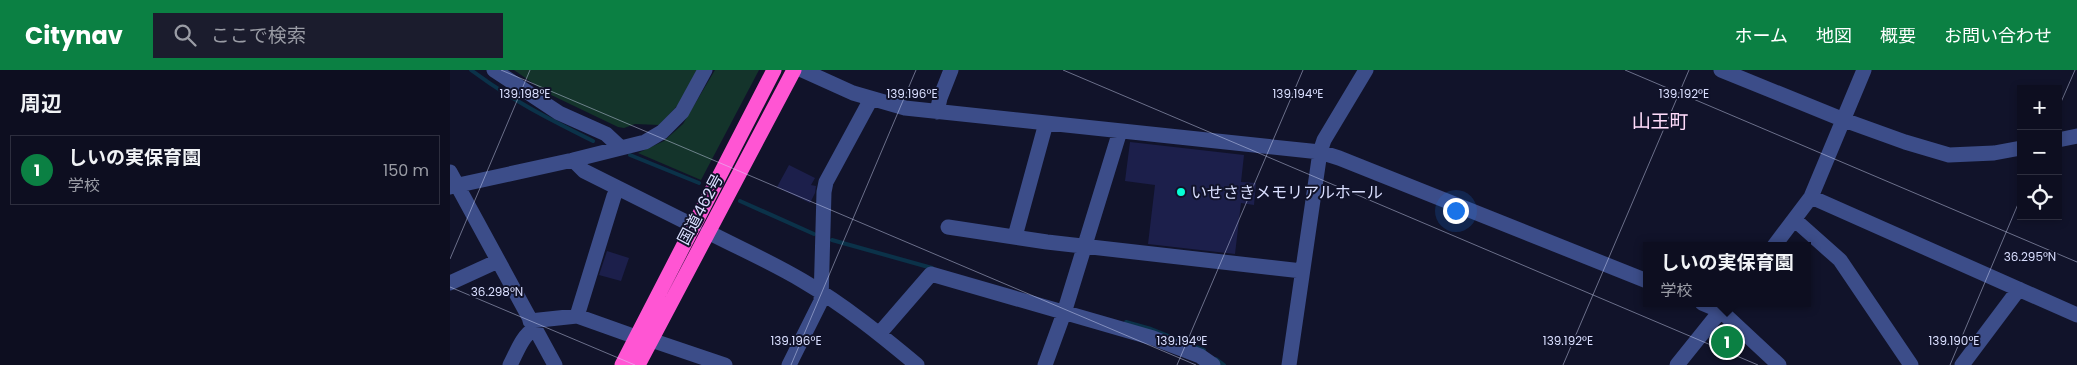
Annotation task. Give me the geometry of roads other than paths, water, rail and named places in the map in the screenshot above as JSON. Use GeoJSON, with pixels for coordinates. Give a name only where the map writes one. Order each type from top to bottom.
{"type":"FeatureCollection","features":[{"type":"Feature","properties":{"kind":"highway","name":"国道462号"},"geometry":{"type":"LineString","coordinates":[[638,365],[644,339],[694,226],[774,70]]}},
{"type":"Feature","properties":{"kind":"highway","name":"国道462号"},"geometry":{"type":"LineString","coordinates":[[622,365],[644,339],[708,232],[794,70]]}},
{"type":"Feature","properties":{"kind":"street"},"geometry":{"type":"LineString","coordinates":[[494,70],[559,113],[606,134],[620,148]]}},
{"type":"Feature","properties":{"kind":"street"},"geometry":{"type":"LineString","coordinates":[[555,365],[452,182],[573,160],[654,138],[673,122],[690,100],[705,70]]}},
{"type":"Feature","properties":{"kind":"street"},"geometry":{"type":"LineString","coordinates":[[802,70],[871,99],[891,105],[937,112],[1320,152],[1643,279]]}},
{"type":"Feature","properties":{"kind":"street"},"geometry":{"type":"LineString","coordinates":[[937,112],[940,98],[951,70]]}},
{"type":"Feature","properties":{"kind":"street"},"geometry":{"type":"LineString","coordinates":[[1289,365],[1320,152],[1324,140],[1366,70]]}},
{"type":"Feature","properties":{"kind":"street"},"geometry":{"type":"LineString","coordinates":[[1721,70],[1844,120],[1905,142],[1949,155],[1994,154],[2017,149]]}},
{"type":"Feature","properties":{"kind":"street"},"geometry":{"type":"LineString","coordinates":[[1777,242],[1811,197],[1864,70]]}},
{"type":"Feature","properties":{"kind":"street"},"geometry":{"type":"LineString","coordinates":[[789,365],[821,301],[824,192],[826,182],[871,99]]}},
{"type":"Feature","properties":{"kind":"street"},"geometry":{"type":"LineString","coordinates":[[1017,229],[1046,123]]}},
{"type":"Feature","properties":{"kind":"street"},"geometry":{"type":"LineString","coordinates":[[1045,365],[1064,313],[1120,132]]}},
{"type":"Feature","properties":{"kind":"street"},"geometry":{"type":"LineString","coordinates":[[2062,139],[2077,136]]}},
{"type":"Feature","properties":{"kind":"street"},"geometry":{"type":"LineString","coordinates":[[573,160],[584,171],[694,226]]}},
{"type":"Feature","properties":{"kind":"street"},"geometry":{"type":"LineString","coordinates":[[577,316],[618,188]]}},
{"type":"Feature","properties":{"kind":"street"},"geometry":{"type":"LineString","coordinates":[[1811,197],[2077,315]]}},
{"type":"Feature","properties":{"kind":"street"},"geometry":{"type":"LineString","coordinates":[[1795,220],[1840,260],[1911,365]]}},
{"type":"Feature","properties":{"kind":"street"},"geometry":{"type":"LineString","coordinates":[[948,227],[1084,246],[1302,271]]}},
{"type":"Feature","properties":{"kind":"street"},"geometry":{"type":"LineString","coordinates":[[708,232],[802,280],[879,334],[917,365]]}},
{"type":"Feature","properties":{"kind":"street"},"geometry":{"type":"LineString","coordinates":[[450,283],[498,261]]}},
{"type":"Feature","properties":{"kind":"street"},"geometry":{"type":"LineString","coordinates":[[879,334],[931,274],[1153,338],[1200,356],[1213,365]]}},
{"type":"Feature","properties":{"kind":"street"},"geometry":{"type":"LineString","coordinates":[[1962,365],[2019,289]]}},
{"type":"Feature","properties":{"kind":"street"},"geometry":{"type":"LineString","coordinates":[[1677,365],[1724,307],[1779,365]]}},
{"type":"Feature","properties":{"kind":"street"},"geometry":{"type":"LineString","coordinates":[[532,325],[577,316],[725,365]]}},
{"type":"Feature","properties":{"kind":"street"},"geometry":{"type":"LineString","coordinates":[[510,365],[532,325]]}},
{"type":"Feature","properties":{"kind":"waterway"},"geometry":{"type":"LineString","coordinates":[[471,70],[516,100],[593,141]]}},
{"type":"Feature","properties":{"kind":"waterway"},"geometry":{"type":"LineString","coordinates":[[630,155],[699,183]]}},
{"type":"Feature","properties":{"kind":"waterway"},"geometry":{"type":"LineString","coordinates":[[740,201],[814,234]]}},
{"type":"Feature","properties":{"kind":"waterway"},"geometry":{"type":"LineString","coordinates":[[832,240],[932,268]]}},
{"type":"Feature","properties":{"kind":"waterway"},"geometry":{"type":"LineString","coordinates":[[1126,322],[1151,329],[1204,350]]}},
{"type":"Feature","properties":{"kind":"waterway"},"geometry":{"type":"LineString","coordinates":[[1216,359],[1224,365]]}},
{"type":"Feature","properties":{"kind":"place","name":"いせさきメモリアルホール"},"geometry":{"type":"Point","coordinates":[1181,192]}},
{"type":"Feature","properties":{"kind":"place","name":"しいの実保育園"},"geometry":{"type":"Point","coordinates":[1727,342]}},
{"type":"Feature","properties":{"kind":"district","name":"山王町"},"geometry":{"type":"Point","coordinates":[1660,121]}}]}
